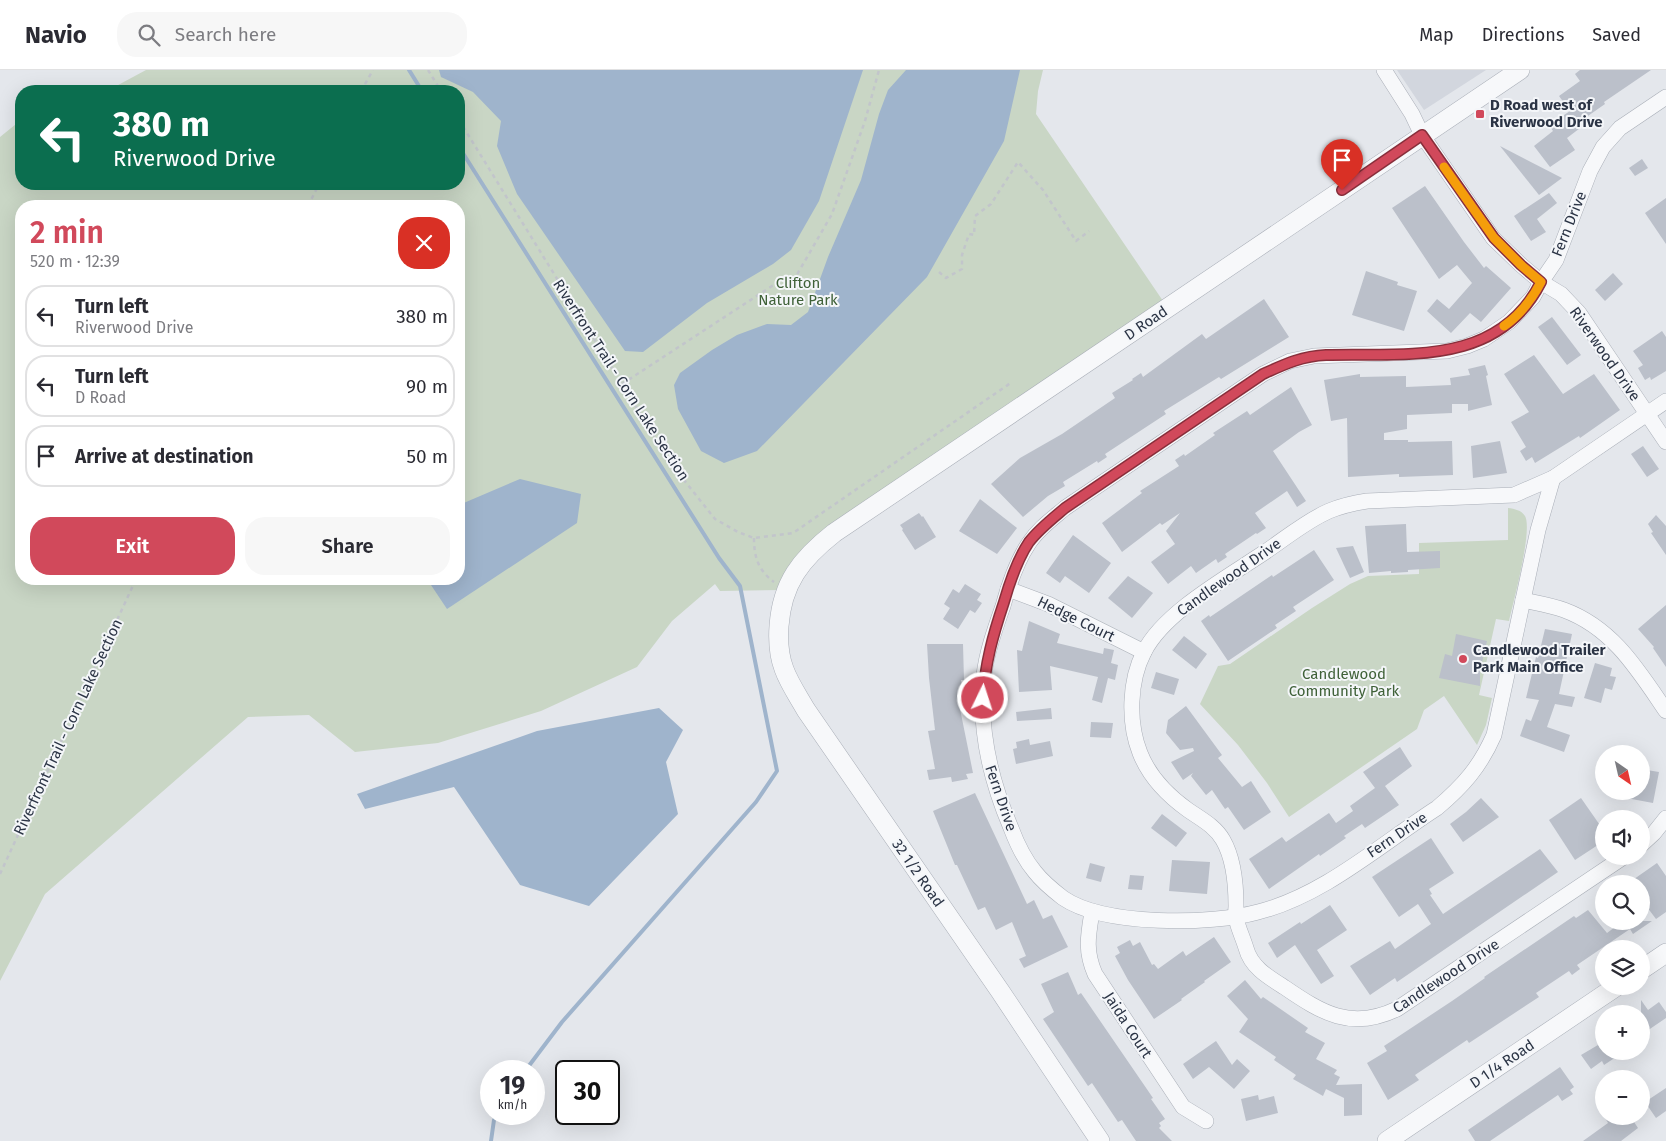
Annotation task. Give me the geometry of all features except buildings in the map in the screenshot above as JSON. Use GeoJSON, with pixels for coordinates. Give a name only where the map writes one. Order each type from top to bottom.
{"type":"FeatureCollection","features":[{"type":"Feature","properties":{"kind":"street","name":"Riverwood Drive"},"geometry":{"type":"LineString","coordinates":[[1384,70],[1412,114],[1422,135],[1494,238],[1521,265],[1541,282],[1561,294],[1579,313],[1666,442]]}},
{"type":"Feature","properties":{"kind":"street","name":"D Road"},"geometry":{"type":"LineString","coordinates":[[785,590],[796,570],[815,548],[834,533],[1520,70]]}},
{"type":"Feature","properties":{"kind":"street","name":"Fern Drive"},"geometry":{"type":"LineString","coordinates":[[1553,478],[1538,530],[1494,735],[1482,760],[1465,782],[1437,808],[1326,883],[1294,900],[1259,912],[1200,922],[1123,918],[1092,912],[1063,898],[1036,874],[1026,860],[1000,803],[986,754],[983,719],[984,676],[989,649],[1017,563],[1029,543],[1043,526],[1065,508],[1263,374],[1290,361],[1314,356],[1433,353],[1467,346],[1484,339],[1509,322],[1534,297],[1541,282],[1556,260],[1590,171],[1603,147],[1620,128],[1665,100]]}},
{"type":"Feature","properties":{"kind":"street","name":"Candlewood Drive"},"geometry":{"type":"LineString","coordinates":[[1612,865],[1408,1003],[1390,1012],[1367,1018],[1354,1019],[1326,1013],[1314,1008],[1263,973],[1249,956],[1236,916],[1232,868],[1228,850],[1219,832],[1163,789],[1148,770],[1134,731],[1132,704],[1136,676],[1144,652],[1171,617],[1328,511],[1345,505],[1367,501],[1514,495],[1553,478],[1666,401]]}},
{"type":"Feature","properties":{"kind":"street","name":"Hedge Court"},"geometry":{"type":"LineString","coordinates":[[1008,589],[1048,604],[1144,652]]}},
{"type":"Feature","properties":{"kind":"street","name":"32 1/2 Road"},"geometry":{"type":"LineString","coordinates":[[785,590],[780,613],[778,637],[783,667],[806,710],[1000,991],[1100,1141]]}},
{"type":"Feature","properties":{"kind":"street"},"geometry":{"type":"LineString","coordinates":[[1523,600],[1565,610],[1601,630],[1627,655],[1666,711]]}},
{"type":"Feature","properties":{"kind":"street"},"geometry":{"type":"LineString","coordinates":[[1650,837],[1666,818]]}},
{"type":"Feature","properties":{"kind":"street","name":"Jaida Court"},"geometry":{"type":"LineString","coordinates":[[1092,912],[1087,941],[1089,959],[1095,974],[1183,1107],[1206,1121]]}},
{"type":"Feature","properties":{"kind":"street"},"geometry":{"type":"LineString","coordinates":[[1650,964],[1666,953]]}},
{"type":"Feature","properties":{"kind":"street","name":"D 1/4 Road"},"geometry":{"type":"LineString","coordinates":[[1387,1141],[1604,995]]}},
{"type":"Feature","properties":{"kind":"path"},"geometry":{"type":"LineString","coordinates":[[364,85],[373,70]]}},
{"type":"Feature","properties":{"kind":"path"},"geometry":{"type":"LineString","coordinates":[[428,70],[437,85]]}},
{"type":"Feature","properties":{"kind":"path"},"geometry":{"type":"LineString","coordinates":[[622,384],[772,286],[795,278],[832,214],[865,121],[879,70]]}},
{"type":"Feature","properties":{"kind":"path","name":"Riverfront Trail - Corn Lake Section"},"geometry":{"type":"LineString","coordinates":[[465,130],[672,465],[716,519],[738,532],[754,538]]}},
{"type":"Feature","properties":{"kind":"path"},"geometry":{"type":"LineString","coordinates":[[939,272],[946,278],[962,269],[962,254],[969,234],[974,235],[975,216],[991,204],[1018,162],[1043,190],[1076,241],[1089,231]]}},
{"type":"Feature","properties":{"kind":"path"},"geometry":{"type":"LineString","coordinates":[[785,590],[770,579],[756,562],[754,538],[792,533],[1012,382]]}},
{"type":"Feature","properties":{"kind":"path","name":"Riverfront Trail - Corn Lake Section"},"geometry":{"type":"LineString","coordinates":[[0,874],[133,585]]}},
{"type":"Feature","properties":{"kind":"shaded area"},"geometry":{"type":"Polygon","coordinates":[[[1397,70],[1486,70],[1424,110],[1397,70]]]}},
{"type":"Feature","properties":{"kind":"green space","name":"Clifton Nature Park"},"geometry":{"type":"Polygon","coordinates":[[[146,70],[1043,70],[1038,91],[1036,114],[1163,301],[834,533],[785,590],[720,591],[715,584],[672,621],[637,667],[541,711],[438,743],[355,752],[309,715],[248,717],[45,894],[0,981],[0,137],[15,125],[15,190],[465,190],[465,85],[118,85],[146,70]]]}},
{"type":"Feature","properties":{"kind":"green space","name":"Candlewood Community Park"},"geometry":{"type":"Polygon","coordinates":[[[1508,508],[1520,511],[1525,516],[1527,524],[1525,551],[1509,621],[1496,619],[1479,695],[1492,698],[1486,725],[1477,745],[1444,696],[1424,710],[1417,729],[1289,817],[1267,783],[1238,745],[1200,704],[1218,666],[1230,664],[1350,584],[1368,576],[1419,574],[1419,543],[1508,540],[1508,508]]]}},
{"type":"Feature","properties":{"kind":"water"},"geometry":{"type":"Polygon","coordinates":[[[439,70],[863,70],[819,201],[791,250],[773,264],[707,303],[643,352],[625,351],[517,194],[497,146],[501,121],[473,92],[465,88],[465,85],[458,85],[441,77],[439,70]]]}},
{"type":"Feature","properties":{"kind":"water"},"geometry":{"type":"Polygon","coordinates":[[[906,70],[1020,70],[1004,141],[927,277],[757,451],[724,463],[701,451],[678,409],[674,385],[680,373],[737,335],[767,324],[791,325],[808,312],[828,257],[861,180],[879,114],[888,90],[906,70]]]}},
{"type":"Feature","properties":{"kind":"water"},"geometry":{"type":"Polygon","coordinates":[[[520,479],[581,494],[577,523],[447,609],[431,585],[465,585],[465,502],[520,479]]]}},
{"type":"Feature","properties":{"kind":"water"},"geometry":{"type":"Polygon","coordinates":[[[659,708],[683,730],[666,762],[678,814],[589,906],[520,885],[454,787],[365,809],[357,794],[537,731],[659,708]]]}},
{"type":"Feature","properties":{"kind":"waterway"},"geometry":{"type":"LineString","coordinates":[[409,70],[418,85]]}},
{"type":"Feature","properties":{"kind":"waterway"},"geometry":{"type":"LineString","coordinates":[[465,156],[719,558],[740,586],[777,771],[756,802],[562,1022],[533,1060]]}},
{"type":"Feature","properties":{"kind":"waterway"},"geometry":{"type":"LineString","coordinates":[[491,1141],[493,1125]]}},
{"type":"Feature","properties":{"kind":"slow traffic"},"geometry":{"type":"LineString","coordinates":[[1444,167],[1494,238],[1541,282],[1534,297],[1504,326]]}},
{"type":"Feature","properties":{"kind":"place","name":"D Road west of Riverwood Drive"},"geometry":{"type":"Point","coordinates":[1480,114]}},
{"type":"Feature","properties":{"kind":"place","name":"Candlewood Trailer Park Main Office"},"geometry":{"type":"Point","coordinates":[1463,659]}},
{"type":"Feature","properties":{"kind":"route"},"geometry":{"type":"LineString","coordinates":[[983,698],[984,676],[989,649],[1017,563],[1029,543],[1043,526],[1065,508],[1263,374],[1290,361],[1326,355],[1433,353],[1467,346],[1484,339],[1509,322],[1534,297],[1541,282],[1494,238],[1422,135],[1342,190]]}}]}
